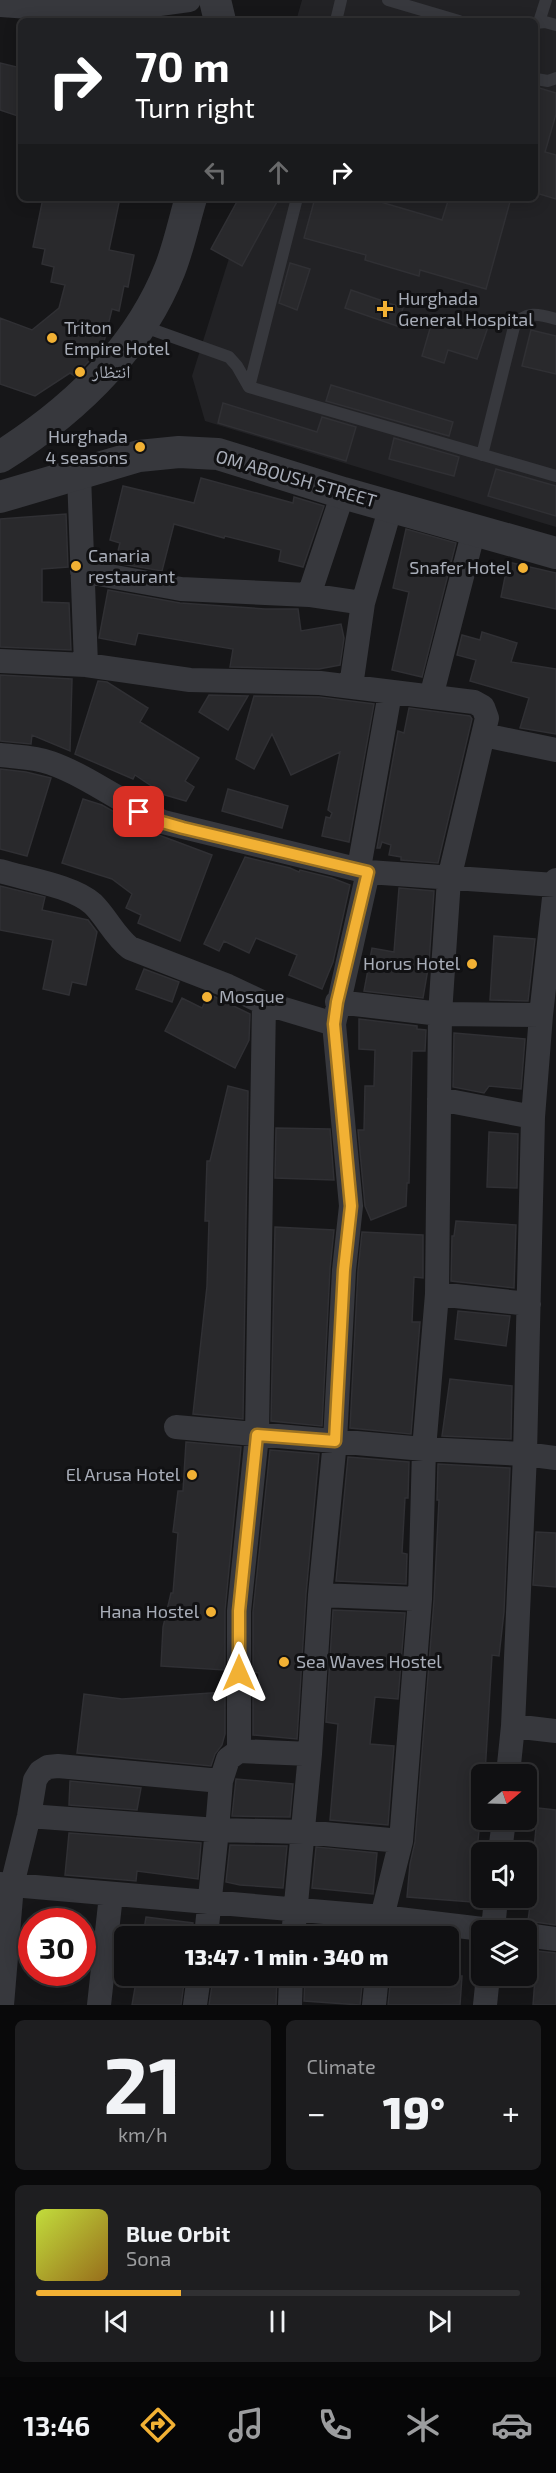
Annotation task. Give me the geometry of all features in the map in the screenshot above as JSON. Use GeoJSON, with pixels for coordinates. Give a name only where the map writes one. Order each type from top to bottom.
{"type":"FeatureCollection","features":[{"type":"Feature","properties":{"kind":"street"},"geometry":{"type":"LineString","coordinates":[[11,4],[101,12],[189,0]]}},
{"type":"Feature","properties":{"kind":"street"},"geometry":{"type":"LineString","coordinates":[[215,0],[219,18]]}},
{"type":"Feature","properties":{"kind":"street"},"geometry":{"type":"LineString","coordinates":[[0,457],[40,429],[103,375],[142,326],[170,268],[190,201]]}},
{"type":"Feature","properties":{"kind":"street","name":"OM ABOUSH STREET"},"geometry":{"type":"LineString","coordinates":[[0,497],[139,456],[179,452],[218,454],[343,493],[556,553]]}},
{"type":"Feature","properties":{"kind":"street"},"geometry":{"type":"LineString","coordinates":[[79,475],[86,665]]}},
{"type":"Feature","properties":{"kind":"street"},"geometry":{"type":"LineString","coordinates":[[309,595],[343,493]]}},
{"type":"Feature","properties":{"kind":"street"},"geometry":{"type":"LineString","coordinates":[[351,686],[363,603],[391,506]]}},
{"type":"Feature","properties":{"kind":"street"},"geometry":{"type":"LineString","coordinates":[[431,696],[474,530]]}},
{"type":"Feature","properties":{"kind":"street"},"geometry":{"type":"LineString","coordinates":[[82,571],[180,589],[309,595],[363,603]]}},
{"type":"Feature","properties":{"kind":"street"},"geometry":{"type":"LineString","coordinates":[[0,662],[86,665],[190,680],[320,683],[351,686],[390,693],[474,702],[483,707],[487,718],[449,879],[440,1014],[437,1294],[424,1449],[420,1599],[401,1841],[381,1926]]}},
{"type":"Feature","properties":{"kind":"street"},"geometry":{"type":"LineString","coordinates":[[294,1926],[310,1754],[320,1595],[335,1441],[344,1270],[351,1206],[336,1013],[363,870],[390,693]]}},
{"type":"Feature","properties":{"kind":"street"},"geometry":{"type":"LineString","coordinates":[[484,735],[556,750]]}},
{"type":"Feature","properties":{"kind":"street"},"geometry":{"type":"LineString","coordinates":[[0,755],[48,762],[68,770],[162,822],[318,862],[363,870],[449,879],[555,883],[541,1014],[547,1063],[533,1117],[525,1454],[513,1726],[509,1764]]}},
{"type":"Feature","properties":{"kind":"street"},"geometry":{"type":"LineString","coordinates":[[0,871],[80,896],[93,904],[119,939],[130,948],[228,986],[264,1003],[336,1013],[541,1014]]}},
{"type":"Feature","properties":{"kind":"street"},"geometry":{"type":"LineString","coordinates":[[239,1751],[239,1611],[257,1435],[264,1003]]}},
{"type":"Feature","properties":{"kind":"street"},"geometry":{"type":"LineString","coordinates":[[439,1099],[533,1117]]}},
{"type":"Feature","properties":{"kind":"street"},"geometry":{"type":"LineString","coordinates":[[437,1294],[529,1304]]}},
{"type":"Feature","properties":{"kind":"street"},"geometry":{"type":"LineString","coordinates":[[176,1427],[556,1458]]}},
{"type":"Feature","properties":{"kind":"street"},"geometry":{"type":"LineString","coordinates":[[320,1595],[420,1599]]}},
{"type":"Feature","properties":{"kind":"street"},"geometry":{"type":"LineString","coordinates":[[513,1726],[556,1731]]}},
{"type":"Feature","properties":{"kind":"street"},"geometry":{"type":"LineString","coordinates":[[208,1926],[221,1781],[228,1759],[239,1751],[310,1754]]}},
{"type":"Feature","properties":{"kind":"street"},"geometry":{"type":"LineString","coordinates":[[2,2005],[6,1885],[29,1816],[35,1780],[40,1772],[48,1767],[58,1766],[221,1781]]}},
{"type":"Feature","properties":{"kind":"street"},"geometry":{"type":"LineString","coordinates":[[29,1816],[217,1830],[303,1832],[401,1841]]}},
{"type":"Feature","properties":{"kind":"street"},"geometry":{"type":"LineString","coordinates":[[6,1885],[295,1910],[376,1926]]}},
{"type":"Feature","properties":{"kind":"street"},"geometry":{"type":"LineString","coordinates":[[99,2005],[111,1895]]}},
{"type":"Feature","properties":{"kind":"street"},"geometry":{"type":"LineString","coordinates":[[537,1936],[556,1939]]}},
{"type":"Feature","properties":{"kind":"street"},"geometry":{"type":"LineString","coordinates":[[195,2005],[198,1986]]}},
{"type":"Feature","properties":{"kind":"street"},"geometry":{"type":"LineString","coordinates":[[290,2005],[291,1986]]}},
{"type":"Feature","properties":{"kind":"street"},"geometry":{"type":"LineString","coordinates":[[374,2005],[376,1986]]}},
{"type":"Feature","properties":{"kind":"street"},"geometry":{"type":"LineString","coordinates":[[485,2005],[487,1986]]}},
{"type":"Feature","properties":{"kind":"lane"},"geometry":{"type":"LineString","coordinates":[[337,18],[341,0]]}},
{"type":"Feature","properties":{"kind":"lane"},"geometry":{"type":"LineString","coordinates":[[388,0],[449,18]]}},
{"type":"Feature","properties":{"kind":"lane"},"geometry":{"type":"LineString","coordinates":[[538,20],[546,0]]}},
{"type":"Feature","properties":{"kind":"lane"},"geometry":{"type":"LineString","coordinates":[[538,23],[556,25]]}},
{"type":"Feature","properties":{"kind":"lane"},"geometry":{"type":"LineString","coordinates":[[538,79],[548,81],[556,78]]}},
{"type":"Feature","properties":{"kind":"lane"},"geometry":{"type":"LineString","coordinates":[[249,387],[296,201]]}},
{"type":"Feature","properties":{"kind":"lane"},"geometry":{"type":"LineString","coordinates":[[482,454],[514,327],[518,321],[530,314],[537,313],[556,320]]}},
{"type":"Feature","properties":{"kind":"lane"},"geometry":{"type":"LineString","coordinates":[[142,326],[229,357],[249,387],[556,476]]}},
{"type":"Feature","properties":{"kind":"shaded area","name":"Hurghada General Hospital"},"geometry":{"type":"Polygon","coordinates":[[[302,0],[556,0],[556,527],[205,421],[192,376],[247,201],[538,201],[538,18],[297,18],[302,0]]]}},
{"type":"Feature","properties":{"kind":"building"},"geometry":{"type":"Polygon","coordinates":[[[0,63],[18,67],[18,116],[0,110],[0,63]]]}},
{"type":"Feature","properties":{"kind":"building"},"geometry":{"type":"Polygon","coordinates":[[[538,88],[556,93],[556,114],[545,152],[556,155],[556,199],[538,194],[538,88]]]}},
{"type":"Feature","properties":{"kind":"building"},"geometry":{"type":"Polygon","coordinates":[[[42,201],[119,201],[109,250],[134,255],[128,287],[124,286],[119,311],[112,309],[103,346],[75,376],[70,373],[35,396],[0,384],[0,318],[32,330],[59,308],[65,285],[51,282],[54,267],[42,264],[45,249],[33,247],[42,201]]]}},
{"type":"Feature","properties":{"kind":"building"},"geometry":{"type":"Polygon","coordinates":[[[237,201],[277,201],[242,266],[211,249],[237,201]]]}},
{"type":"Feature","properties":{"kind":"building"},"geometry":{"type":"Polygon","coordinates":[[[314,201],[377,201],[442,220],[448,201],[510,201],[486,289],[420,270],[419,276],[365,260],[366,255],[304,238],[314,201]]]}},
{"type":"Feature","properties":{"kind":"building"},"geometry":{"type":"Polygon","coordinates":[[[290,263],[310,269],[297,310],[279,303],[290,263]]]}},
{"type":"Feature","properties":{"kind":"building"},"geometry":{"type":"Polygon","coordinates":[[[351,290],[403,308],[397,326],[345,308],[351,290]]]}},
{"type":"Feature","properties":{"kind":"building"},"geometry":{"type":"Polygon","coordinates":[[[434,315],[468,325],[471,315],[490,321],[477,359],[448,350],[444,363],[422,356],[434,315]]]}},
{"type":"Feature","properties":{"kind":"building"},"geometry":{"type":"Polygon","coordinates":[[[531,330],[556,336],[556,374],[522,366],[531,330]]]}},
{"type":"Feature","properties":{"kind":"building"},"geometry":{"type":"Polygon","coordinates":[[[331,385],[453,422],[449,436],[326,401],[331,385]]]}},
{"type":"Feature","properties":{"kind":"building"},"geometry":{"type":"Polygon","coordinates":[[[223,403],[317,432],[322,417],[356,427],[346,461],[218,423],[223,403]]]}},
{"type":"Feature","properties":{"kind":"building"},"geometry":{"type":"Polygon","coordinates":[[[394,438],[459,457],[454,476],[389,459],[394,438]]]}},
{"type":"Feature","properties":{"kind":"building"},"geometry":{"type":"Polygon","coordinates":[[[496,469],[556,486],[556,516],[488,496],[496,469]]]}},
{"type":"Feature","properties":{"kind":"building"},"geometry":{"type":"Polygon","coordinates":[[[201,478],[293,503],[294,497],[324,506],[303,567],[279,561],[281,550],[174,524],[162,571],[115,563],[120,543],[110,540],[123,486],[194,503],[201,478]]]}},
{"type":"Feature","properties":{"kind":"building"},"geometry":{"type":"Polygon","coordinates":[[[66,514],[68,567],[42,569],[42,602],[69,603],[71,650],[0,647],[0,519],[66,514]]]}},
{"type":"Feature","properties":{"kind":"building"},"geometry":{"type":"Polygon","coordinates":[[[406,529],[456,543],[422,677],[392,670],[409,592],[393,588],[406,529]]]}},
{"type":"Feature","properties":{"kind":"building"},"geometry":{"type":"Polygon","coordinates":[[[508,562],[556,573],[556,609],[501,597],[508,562]]]}},
{"type":"Feature","properties":{"kind":"building"},"geometry":{"type":"Polygon","coordinates":[[[108,590],[180,603],[298,609],[301,631],[341,624],[344,638],[340,665],[319,669],[230,667],[233,649],[138,633],[135,645],[99,638],[108,590]]]}},
{"type":"Feature","properties":{"kind":"building"},"geometry":{"type":"Polygon","coordinates":[[[482,632],[517,643],[511,662],[556,669],[556,734],[520,728],[529,698],[470,681],[476,660],[457,655],[462,635],[480,640],[482,632]]]}},
{"type":"Feature","properties":{"kind":"building"},"geometry":{"type":"Polygon","coordinates":[[[0,675],[72,679],[70,751],[32,735],[31,744],[0,741],[0,675]]]}},
{"type":"Feature","properties":{"kind":"building"},"geometry":{"type":"Polygon","coordinates":[[[98,681],[107,682],[148,708],[140,722],[199,758],[185,781],[194,787],[186,801],[165,795],[135,775],[133,779],[75,754],[98,681]]]}},
{"type":"Feature","properties":{"kind":"building"},"geometry":{"type":"Polygon","coordinates":[[[209,695],[248,696],[228,730],[199,712],[209,695]]]}},
{"type":"Feature","properties":{"kind":"building"},"geometry":{"type":"Polygon","coordinates":[[[254,696],[319,697],[374,704],[349,842],[322,836],[326,817],[330,818],[332,813],[328,810],[340,752],[291,775],[272,734],[254,769],[236,759],[254,696]]]}},
{"type":"Feature","properties":{"kind":"building"},"geometry":{"type":"Polygon","coordinates":[[[409,708],[470,716],[472,719],[438,863],[401,860],[401,857],[389,855],[391,845],[382,842],[380,848],[377,848],[398,731],[404,733],[409,708]]]}},
{"type":"Feature","properties":{"kind":"building"},"geometry":{"type":"Polygon","coordinates":[[[0,769],[51,778],[27,856],[0,849],[0,769]]]}},
{"type":"Feature","properties":{"kind":"building"},"geometry":{"type":"Polygon","coordinates":[[[228,789],[288,806],[282,828],[222,811],[228,789]]]}},
{"type":"Feature","properties":{"kind":"building"},"geometry":{"type":"Polygon","coordinates":[[[83,799],[102,805],[132,822],[132,825],[212,855],[180,941],[138,923],[141,915],[126,908],[132,894],[112,879],[62,863],[83,799]]]}},
{"type":"Feature","properties":{"kind":"building"},"geometry":{"type":"Polygon","coordinates":[[[245,857],[299,872],[300,870],[332,878],[350,885],[333,962],[322,989],[289,975],[297,955],[256,938],[249,953],[224,941],[219,951],[204,944],[245,857]]]}},
{"type":"Feature","properties":{"kind":"building"},"geometry":{"type":"Polygon","coordinates":[[[0,886],[45,897],[42,910],[88,920],[97,932],[86,985],[72,982],[69,995],[43,989],[53,940],[0,930],[0,886]]]}},
{"type":"Feature","properties":{"kind":"building"},"geometry":{"type":"Polygon","coordinates":[[[399,888],[434,891],[429,963],[423,998],[364,991],[372,948],[394,952],[399,888]]]}},
{"type":"Feature","properties":{"kind":"building"},"geometry":{"type":"Polygon","coordinates":[[[494,936],[535,939],[528,1001],[490,1000],[494,936]]]}},
{"type":"Feature","properties":{"kind":"building"},"geometry":{"type":"Polygon","coordinates":[[[144,969],[179,982],[172,1002],[136,989],[144,969]]]}},
{"type":"Feature","properties":{"kind":"building"},"geometry":{"type":"Polygon","coordinates":[[[209,994],[250,1014],[249,1040],[235,1068],[165,1031],[182,998],[202,1008],[209,994]]]}},
{"type":"Feature","properties":{"kind":"building"},"geometry":{"type":"Polygon","coordinates":[[[359,1019],[417,1026],[417,1029],[426,1030],[425,1051],[412,1051],[409,1183],[407,1183],[406,1206],[371,1220],[365,1206],[358,1130],[364,1130],[365,1086],[374,1086],[375,1050],[359,1049],[359,1019]]]}},
{"type":"Feature","properties":{"kind":"building"},"geometry":{"type":"Polygon","coordinates":[[[454,1033],[525,1039],[521,1089],[489,1086],[484,1093],[453,1087],[454,1033]]]}},
{"type":"Feature","properties":{"kind":"building"},"geometry":{"type":"Polygon","coordinates":[[[228,1086],[248,1091],[243,1419],[193,1414],[207,1286],[209,1221],[205,1221],[207,1161],[210,1161],[228,1086]]]}},
{"type":"Feature","properties":{"kind":"building"},"geometry":{"type":"Polygon","coordinates":[[[276,1128],[330,1129],[334,1180],[275,1178],[276,1128]]]}},
{"type":"Feature","properties":{"kind":"building"},"geometry":{"type":"Polygon","coordinates":[[[489,1132],[518,1134],[517,1188],[487,1187],[489,1132]]]}},
{"type":"Feature","properties":{"kind":"building"},"geometry":{"type":"Polygon","coordinates":[[[456,1221],[516,1225],[514,1288],[451,1281],[452,1236],[454,1236],[456,1221]]]}},
{"type":"Feature","properties":{"kind":"building"},"geometry":{"type":"Polygon","coordinates":[[[275,1227],[334,1230],[322,1426],[271,1421],[275,1227]]]}},
{"type":"Feature","properties":{"kind":"building"},"geometry":{"type":"Polygon","coordinates":[[[362,1232],[423,1235],[423,1278],[414,1277],[412,1322],[420,1322],[411,1434],[350,1428],[362,1232]]]}},
{"type":"Feature","properties":{"kind":"building"},"geometry":{"type":"Polygon","coordinates":[[[458,1311],[510,1316],[506,1346],[455,1339],[458,1311]]]}},
{"type":"Feature","properties":{"kind":"building"},"geometry":{"type":"Polygon","coordinates":[[[450,1379],[512,1386],[511,1439],[442,1436],[450,1379]]]}},
{"type":"Feature","properties":{"kind":"building"},"geometry":{"type":"Polygon","coordinates":[[[186,1442],[241,1447],[225,1610],[225,1670],[161,1666],[163,1627],[171,1593],[173,1593],[178,1533],[173,1532],[178,1491],[183,1491],[186,1442]]]}},
{"type":"Feature","properties":{"kind":"building"},"geometry":{"type":"Polygon","coordinates":[[[270,1450],[319,1454],[306,1594],[297,1739],[253,1735],[253,1690],[259,1689],[259,1673],[253,1672],[253,1612],[270,1450]]]}},
{"type":"Feature","properties":{"kind":"building"},"geometry":{"type":"Polygon","coordinates":[[[348,1457],[409,1462],[402,1553],[407,1554],[406,1584],[336,1581],[348,1457]]]}},
{"type":"Feature","properties":{"kind":"building"},"geometry":{"type":"Polygon","coordinates":[[[438,1464],[510,1468],[504,1612],[499,1656],[492,1655],[486,1764],[471,1764],[471,1830],[479,1830],[478,1842],[471,1842],[471,1902],[407,1897],[415,1842],[434,1600],[439,1500],[437,1500],[438,1464]]]}},
{"type":"Feature","properties":{"kind":"building"},"geometry":{"type":"Polygon","coordinates":[[[536,1532],[556,1533],[556,1587],[533,1585],[536,1532]]]}},
{"type":"Feature","properties":{"kind":"building"},"geometry":{"type":"Polygon","coordinates":[[[333,1610],[405,1613],[398,1699],[375,1697],[370,1744],[394,1746],[388,1825],[330,1820],[338,1724],[326,1722],[333,1610]]]}},
{"type":"Feature","properties":{"kind":"building"},"geometry":{"type":"Polygon","coordinates":[[[225,1692],[225,1734],[211,1766],[77,1753],[84,1694],[122,1699],[225,1692]]]}},
{"type":"Feature","properties":{"kind":"building"},"geometry":{"type":"Polygon","coordinates":[[[236,1779],[293,1784],[290,1817],[232,1816],[236,1779]]]}},
{"type":"Feature","properties":{"kind":"building"},"geometry":{"type":"Polygon","coordinates":[[[70,1781],[141,1788],[137,1810],[69,1805],[70,1781]]]}},
{"type":"Feature","properties":{"kind":"building"},"geometry":{"type":"Polygon","coordinates":[[[538,1808],[556,1810],[556,1925],[528,1920],[530,1908],[537,1908],[537,1842],[535,1842],[538,1808]]]}},
{"type":"Feature","properties":{"kind":"building"},"geometry":{"type":"Polygon","coordinates":[[[69,1833],[201,1843],[198,1879],[137,1871],[136,1881],[65,1875],[69,1833]]]}},
{"type":"Feature","properties":{"kind":"building"},"geometry":{"type":"Polygon","coordinates":[[[230,1845],[287,1846],[283,1888],[226,1882],[230,1845]]]}},
{"type":"Feature","properties":{"kind":"building"},"geometry":{"type":"Polygon","coordinates":[[[316,1847],[377,1853],[373,1894],[312,1888],[316,1847]]]}},
{"type":"Feature","properties":{"kind":"building"},"geometry":{"type":"Polygon","coordinates":[[[146,1917],[193,1923],[193,1926],[145,1926],[146,1917]]]}},
{"type":"Feature","properties":{"kind":"building"},"geometry":{"type":"Polygon","coordinates":[[[537,1951],[556,1953],[556,2005],[533,2005],[534,1986],[537,1986],[537,1951]]]}},
{"type":"Feature","properties":{"kind":"building"},"geometry":{"type":"Polygon","coordinates":[[[459,1976],[462,1976],[460,2005],[388,2005],[390,1986],[459,1986],[459,1976]]]}},
{"type":"Feature","properties":{"kind":"building"},"geometry":{"type":"Polygon","coordinates":[[[135,1986],[184,1986],[181,2005],[132,2005],[135,1986]]]}},
{"type":"Feature","properties":{"kind":"building"},"geometry":{"type":"Polygon","coordinates":[[[212,1986],[277,1986],[276,2005],[209,2005],[212,1986]]]}},
{"type":"Feature","properties":{"kind":"building"},"geometry":{"type":"Polygon","coordinates":[[[305,1986],[362,1986],[360,2005],[304,2001],[305,1986]]]}},
{"type":"Feature","properties":{"kind":"place","name":"Hurghada General Hospital"},"geometry":{"type":"Point","coordinates":[385,309]}},
{"type":"Feature","properties":{"kind":"place","name":"Triton Empire Hotel"},"geometry":{"type":"Point","coordinates":[52,338]}},
{"type":"Feature","properties":{"kind":"place","name":"انتظار"},"geometry":{"type":"Point","coordinates":[80,372]}},
{"type":"Feature","properties":{"kind":"place","name":"Hurghada 4 seasons"},"geometry":{"type":"Point","coordinates":[140,447]}},
{"type":"Feature","properties":{"kind":"place","name":"Canaria restaurant"},"geometry":{"type":"Point","coordinates":[76,566]}},
{"type":"Feature","properties":{"kind":"place","name":"Snafer Hotel"},"geometry":{"type":"Point","coordinates":[523,568]}},
{"type":"Feature","properties":{"kind":"place","name":"Horus Hotel"},"geometry":{"type":"Point","coordinates":[472,964]}},
{"type":"Feature","properties":{"kind":"place","name":"Mosque"},"geometry":{"type":"Point","coordinates":[207,997]}},
{"type":"Feature","properties":{"kind":"place","name":"El Arusa Hotel"},"geometry":{"type":"Point","coordinates":[192,1475]}},
{"type":"Feature","properties":{"kind":"place","name":"Hana Hostel"},"geometry":{"type":"Point","coordinates":[211,1612]}},
{"type":"Feature","properties":{"kind":"place","name":"Sea Waves Hostel"},"geometry":{"type":"Point","coordinates":[284,1662]}},
{"type":"Feature","properties":{"kind":"route"},"geometry":{"type":"LineString","coordinates":[[139,812],[183,828],[318,862],[358,868],[368,872],[337,1002],[334,1024],[351,1206],[344,1270],[335,1441],[257,1435],[239,1611],[239,1673]]}}]}
